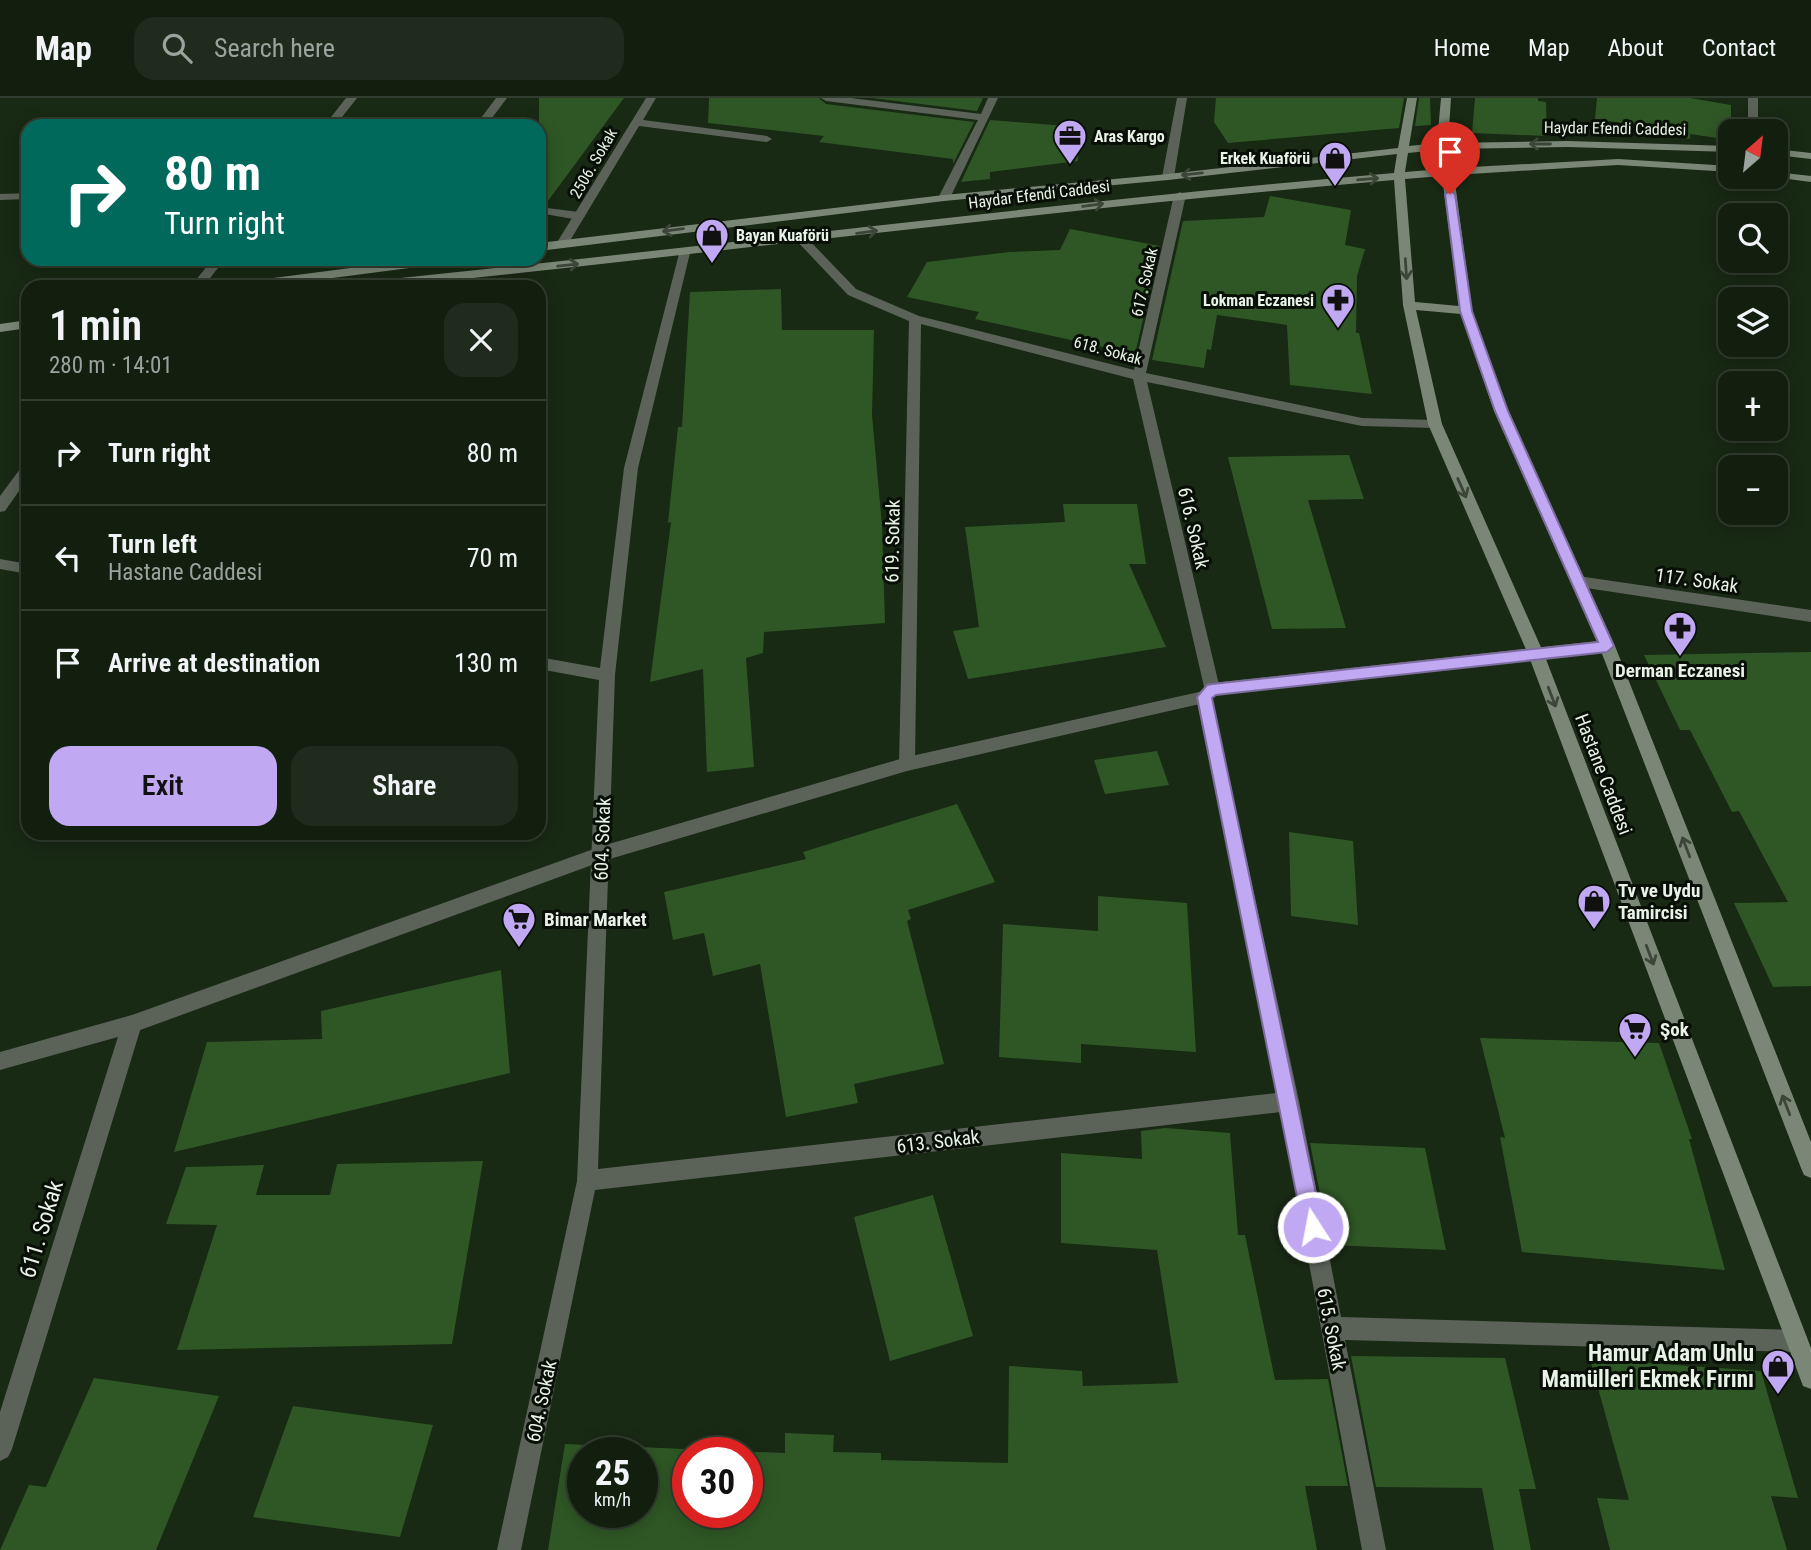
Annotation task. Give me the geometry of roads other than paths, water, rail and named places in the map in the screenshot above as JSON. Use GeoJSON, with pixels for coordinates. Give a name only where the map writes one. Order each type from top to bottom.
{"type":"FeatureCollection","features":[{"type":"Feature","properties":{"kind":"main road","name":"Hastane Caddesi"},"geometry":{"type":"LineString","coordinates":[[1412,98],[1399,176],[1409,305],[1434,424],[1536,654],[1811,1378]]}},
{"type":"Feature","properties":{"kind":"main road"},"geometry":{"type":"LineString","coordinates":[[1447,98],[1442,146],[1446,155],[1451,216],[1466,311],[1502,411],[1607,646],[1811,1168]]}},
{"type":"Feature","properties":{"kind":"main road","name":"Haydar Efendi Caddesi"},"geometry":{"type":"LineString","coordinates":[[546,246],[944,198],[1168,177],[1442,146],[1568,144],[1718,149]]}},
{"type":"Feature","properties":{"kind":"main road"},"geometry":{"type":"LineString","coordinates":[[1788,153],[1811,156]]}},
{"type":"Feature","properties":{"kind":"main road","name":"Haydar Efendi Caddesi"},"geometry":{"type":"LineString","coordinates":[[421,280],[684,253],[1180,195],[1399,176],[1618,162],[1718,168]]}},
{"type":"Feature","properties":{"kind":"main road"},"geometry":{"type":"LineString","coordinates":[[1788,176],[1811,179]]}},
{"type":"Feature","properties":{"kind":"main road"},"geometry":{"type":"LineString","coordinates":[[288,280],[394,266]]}},
{"type":"Feature","properties":{"kind":"main road"},"geometry":{"type":"LineString","coordinates":[[1409,305],[1466,311]]}},
{"type":"Feature","properties":{"kind":"main road"},"geometry":{"type":"LineString","coordinates":[[0,316],[21,314]]}},
{"type":"Feature","properties":{"kind":"main road"},"geometry":{"type":"LineString","coordinates":[[0,328],[21,325]]}},
{"type":"Feature","properties":{"kind":"street"},"geometry":{"type":"LineString","coordinates":[[335,119],[352,98]]}},
{"type":"Feature","properties":{"kind":"street"},"geometry":{"type":"LineString","coordinates":[[486,119],[502,98]]}},
{"type":"Feature","properties":{"kind":"street","name":"2506. Sokak"},"geometry":{"type":"LineString","coordinates":[[562,244],[651,98]]}},
{"type":"Feature","properties":{"kind":"street"},"geometry":{"type":"LineString","coordinates":[[826,98],[985,118]]}},
{"type":"Feature","properties":{"kind":"street"},"geometry":{"type":"LineString","coordinates":[[944,198],[993,98]]}},
{"type":"Feature","properties":{"kind":"street"},"geometry":{"type":"LineString","coordinates":[[1168,177],[1182,98]]}},
{"type":"Feature","properties":{"kind":"street"},"geometry":{"type":"LineString","coordinates":[[1753,98],[1753,119]]}},
{"type":"Feature","properties":{"kind":"street"},"geometry":{"type":"LineString","coordinates":[[635,122],[767,139]]}},
{"type":"Feature","properties":{"kind":"street","name":"617. Sokak"},"geometry":{"type":"LineString","coordinates":[[1139,376],[1180,195]]}},
{"type":"Feature","properties":{"kind":"street"},"geometry":{"type":"LineString","coordinates":[[0,197],[21,196]]}},
{"type":"Feature","properties":{"kind":"street"},"geometry":{"type":"LineString","coordinates":[[546,211],[579,216]]}},
{"type":"Feature","properties":{"kind":"street","name":"618. Sokak"},"geometry":{"type":"LineString","coordinates":[[802,239],[852,292],[915,319],[1139,376],[1362,422],[1434,424]]}},
{"type":"Feature","properties":{"kind":"street","name":"604. Sokak"},"geometry":{"type":"LineString","coordinates":[[509,1550],[587,1181],[607,676],[631,468],[684,253]]}},
{"type":"Feature","properties":{"kind":"street"},"geometry":{"type":"LineString","coordinates":[[202,280],[213,266]]}},
{"type":"Feature","properties":{"kind":"street","name":"619. Sokak"},"geometry":{"type":"LineString","coordinates":[[907,764],[915,319]]}},
{"type":"Feature","properties":{"kind":"street","name":"616. Sokak"},"geometry":{"type":"LineString","coordinates":[[1139,376],[1208,693]]}},
{"type":"Feature","properties":{"kind":"street"},"geometry":{"type":"LineString","coordinates":[[0,507],[21,478]]}},
{"type":"Feature","properties":{"kind":"street"},"geometry":{"type":"LineString","coordinates":[[0,564],[21,568]]}},
{"type":"Feature","properties":{"kind":"street","name":"117. Sokak"},"geometry":{"type":"LineString","coordinates":[[1578,582],[1811,616]]}},
{"type":"Feature","properties":{"kind":"street"},"geometry":{"type":"LineString","coordinates":[[0,1061],[132,1024],[602,854],[907,764],[1208,693],[1607,646]]}},
{"type":"Feature","properties":{"kind":"street"},"geometry":{"type":"LineString","coordinates":[[546,664],[607,676]]}},
{"type":"Feature","properties":{"kind":"street","name":"615. Sokak"},"geometry":{"type":"LineString","coordinates":[[1208,693],[1374,1550]]}},
{"type":"Feature","properties":{"kind":"street","name":"611. Sokak"},"geometry":{"type":"LineString","coordinates":[[0,1449],[132,1024]]}},
{"type":"Feature","properties":{"kind":"street","name":"613. Sokak"},"geometry":{"type":"LineString","coordinates":[[587,1181],[1289,1101]]}},
{"type":"Feature","properties":{"kind":"street"},"geometry":{"type":"LineString","coordinates":[[1332,1328],[1797,1341]]}},
{"type":"Feature","properties":{"kind":"place","name":"Aras Kargo"},"geometry":{"type":"Point","coordinates":[1070,166]}},
{"type":"Feature","properties":{"kind":"place","name":"Erkek Kuaförü"},"geometry":{"type":"Point","coordinates":[1335,188]}},
{"type":"Feature","properties":{"kind":"place","name":"Bayan Kuaförü"},"geometry":{"type":"Point","coordinates":[712,265]}},
{"type":"Feature","properties":{"kind":"place","name":"Lokman Eczanesi"},"geometry":{"type":"Point","coordinates":[1338,330]}},
{"type":"Feature","properties":{"kind":"place","name":"Derman Eczanesi"},"geometry":{"type":"Point","coordinates":[1680,658]}},
{"type":"Feature","properties":{"kind":"place","name":"Tv ve Uydu Tamircisi"},"geometry":{"type":"Point","coordinates":[1594,931]}},
{"type":"Feature","properties":{"kind":"place","name":"Bimar Market"},"geometry":{"type":"Point","coordinates":[519,949]}},
{"type":"Feature","properties":{"kind":"place","name":"Şok"},"geometry":{"type":"Point","coordinates":[1635,1059]}},
{"type":"Feature","properties":{"kind":"place","name":"Hamur Adam Unlu Mamülleri Ekmek Fırını"},"geometry":{"type":"Point","coordinates":[1778,1396]}}]}
